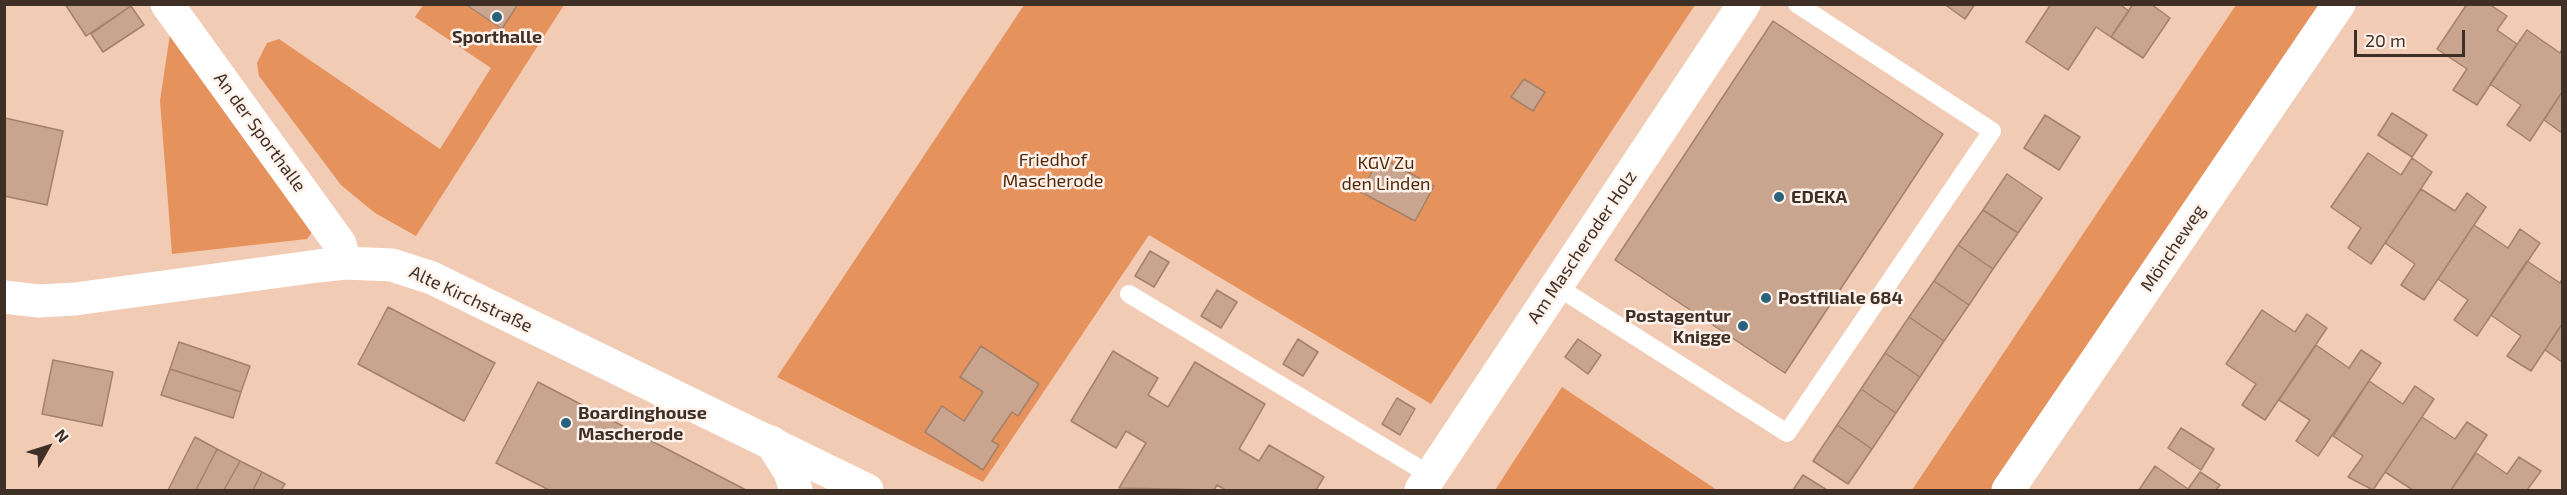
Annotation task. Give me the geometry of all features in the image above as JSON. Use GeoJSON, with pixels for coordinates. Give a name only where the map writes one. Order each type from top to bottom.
{"type":"FeatureCollection","features":[{"type":"Feature","properties":{"kind":"main road","name":"An der Sporthalle"},"geometry":{"type":"LineString","coordinates":[[167,4],[340,244],[345,263]]}},
{"type":"Feature","properties":{"kind":"main road","name":"Am Mascheroder Holz"},"geometry":{"type":"LineString","coordinates":[[1426,483],[1744,4]]}},
{"type":"Feature","properties":{"kind":"main road","name":"Möncheweg"},"geometry":{"type":"LineString","coordinates":[[2008,490],[2339,4]]}},
{"type":"Feature","properties":{"kind":"main road","name":"Alte Kirchstraße"},"geometry":{"type":"LineString","coordinates":[[4,297],[39,301],[75,299],[345,263],[392,265],[432,278],[867,490]]}},
{"type":"Feature","properties":{"kind":"main road"},"geometry":{"type":"LineString","coordinates":[[771,442],[790,472],[796,490]]}},
{"type":"Feature","properties":{"kind":"lane"},"geometry":{"type":"LineString","coordinates":[[1556,286],[1787,433],[1992,131],[1797,4]]}},
{"type":"Feature","properties":{"kind":"lane"},"geometry":{"type":"LineString","coordinates":[[1129,294],[1426,483]]}},
{"type":"Feature","properties":{"kind":"green space"},"geometry":{"type":"Polygon","coordinates":[[[423,5],[465,5],[502,29],[518,5],[564,5],[416,236],[375,213],[341,185],[259,76],[257,63],[267,43],[279,39],[440,149],[491,68],[415,17],[423,5]]]}},
{"type":"Feature","properties":{"kind":"green space"},"geometry":{"type":"Polygon","coordinates":[[[1024,5],[1695,5],[1431,404],[1149,235],[983,482],[777,377],[1024,5]]]}},
{"type":"Feature","properties":{"kind":"green space"},"geometry":{"type":"Polygon","coordinates":[[[2236,5],[2339,5],[2008,490],[1912,490],[2236,5]]]}},
{"type":"Feature","properties":{"kind":"green space"},"geometry":{"type":"Polygon","coordinates":[[[170,34],[312,232],[307,239],[172,254],[160,101],[170,34]]]}},
{"type":"Feature","properties":{"kind":"green space"},"geometry":{"type":"Polygon","coordinates":[[[1562,387],[1717,490],[1495,490],[1562,387]]]}},
{"type":"Feature","properties":{"kind":"building"},"geometry":{"type":"Polygon","coordinates":[[[65,4],[134,4],[86,36],[65,4]]]}},
{"type":"Feature","properties":{"kind":"building","name":"Sporthalle"},"geometry":{"type":"Polygon","coordinates":[[[465,4],[518,4],[502,29],[465,4]]]}},
{"type":"Feature","properties":{"kind":"building"},"geometry":{"type":"Polygon","coordinates":[[[1944,4],[1975,4],[1965,19],[1944,4]]]}},
{"type":"Feature","properties":{"kind":"building"},"geometry":{"type":"Polygon","coordinates":[[[2051,4],[2119,4],[2129,11],[2111,37],[2096,27],[2068,70],[2026,42],[2051,4]]]}},
{"type":"Feature","properties":{"kind":"building"},"geometry":{"type":"Polygon","coordinates":[[[2133,4],[2151,4],[2170,18],[2143,58],[2111,37],[2133,4]]]}},
{"type":"Feature","properties":{"kind":"building"},"geometry":{"type":"Polygon","coordinates":[[[2467,4],[2489,4],[2507,16],[2497,30],[2517,44],[2477,105],[2453,90],[2467,69],[2437,49],[2467,4]]]}},
{"type":"Feature","properties":{"kind":"building"},"geometry":{"type":"Polygon","coordinates":[[[131,6],[144,25],[103,52],[91,34],[131,6]]]}},
{"type":"Feature","properties":{"kind":"building","name":"EDEKA"},"geometry":{"type":"Polygon","coordinates":[[[1773,21],[1943,134],[1785,373],[1615,260],[1773,21]]]}},
{"type":"Feature","properties":{"kind":"building"},"geometry":{"type":"Polygon","coordinates":[[[2527,30],[2560,53],[2562,49],[2562,92],[2530,141],[2507,125],[2521,105],[2490,84],[2527,30]]]}},
{"type":"Feature","properties":{"kind":"building"},"geometry":{"type":"Polygon","coordinates":[[[1524,79],[1545,92],[1533,111],[1511,97],[1524,79]]]}},
{"type":"Feature","properties":{"kind":"building"},"geometry":{"type":"Polygon","coordinates":[[[2562,92],[2562,133],[2544,120],[2562,92]]]}},
{"type":"Feature","properties":{"kind":"building"},"geometry":{"type":"Polygon","coordinates":[[[2392,113],[2427,135],[2412,157],[2378,135],[2392,113]]]}},
{"type":"Feature","properties":{"kind":"building"},"geometry":{"type":"Polygon","coordinates":[[[2045,115],[2080,137],[2059,170],[2024,148],[2045,115]]]}},
{"type":"Feature","properties":{"kind":"building"},"geometry":{"type":"Polygon","coordinates":[[[5,118],[63,131],[47,205],[4,196],[5,118]]]}},
{"type":"Feature","properties":{"kind":"building"},"geometry":{"type":"Polygon","coordinates":[[[2368,153],[2401,175],[2412,158],[2432,172],[2371,264],[2348,248],[2361,228],[2331,207],[2368,153]]]}},
{"type":"Feature","properties":{"kind":"building"},"geometry":{"type":"Polygon","coordinates":[[[1380,157],[1434,186],[1415,221],[1361,192],[1380,157]]]}},
{"type":"Feature","properties":{"kind":"building"},"geometry":{"type":"Polygon","coordinates":[[[2007,174],[2042,198],[2018,233],[1983,210],[2007,174]]]}},
{"type":"Feature","properties":{"kind":"building"},"geometry":{"type":"Polygon","coordinates":[[[2421,189],[2455,211],[2467,193],[2486,207],[2424,300],[2401,285],[2415,264],[2385,243],[2421,189]]]}},
{"type":"Feature","properties":{"kind":"building"},"geometry":{"type":"Polygon","coordinates":[[[1983,210],[2018,233],[1993,269],[1958,245],[1983,210]]]}},
{"type":"Feature","properties":{"kind":"building"},"geometry":{"type":"Polygon","coordinates":[[[2474,225],[2508,248],[2520,229],[2540,243],[2477,336],[2454,320],[2468,300],[2438,279],[2474,225]]]}},
{"type":"Feature","properties":{"kind":"building"},"geometry":{"type":"Polygon","coordinates":[[[1958,245],[1993,269],[1969,305],[1934,281],[1958,245]]]}},
{"type":"Feature","properties":{"kind":"building"},"geometry":{"type":"Polygon","coordinates":[[[1150,251],[1169,262],[1154,287],[1135,276],[1150,251]]]}},
{"type":"Feature","properties":{"kind":"building"},"geometry":{"type":"Polygon","coordinates":[[[2527,261],[2560,283],[2562,279],[2562,324],[2531,371],[2507,356],[2521,336],[2491,315],[2527,261]]]}},
{"type":"Feature","properties":{"kind":"building"},"geometry":{"type":"Polygon","coordinates":[[[1934,281],[1969,305],[1944,341],[1909,317],[1934,281]]]}},
{"type":"Feature","properties":{"kind":"building"},"geometry":{"type":"Polygon","coordinates":[[[1217,290],[1237,302],[1221,328],[1201,316],[1217,290]]]}},
{"type":"Feature","properties":{"kind":"building"},"geometry":{"type":"Polygon","coordinates":[[[388,307],[495,363],[464,421],[358,364],[388,307]]]}},
{"type":"Feature","properties":{"kind":"building"},"geometry":{"type":"Polygon","coordinates":[[[2262,310],[2295,332],[2307,314],[2327,328],[2265,420],[2242,405],[2256,384],[2226,364],[2262,310]]]}},
{"type":"Feature","properties":{"kind":"building"},"geometry":{"type":"Polygon","coordinates":[[[1909,317],[1944,341],[1920,377],[1885,353],[1909,317]]]}},
{"type":"Feature","properties":{"kind":"building"},"geometry":{"type":"Polygon","coordinates":[[[2562,324],[2562,362],[2545,350],[2562,324]]]}},
{"type":"Feature","properties":{"kind":"building"},"geometry":{"type":"Polygon","coordinates":[[[1298,339],[1318,352],[1303,376],[1283,364],[1298,339]]]}},
{"type":"Feature","properties":{"kind":"building"},"geometry":{"type":"Polygon","coordinates":[[[1578,339],[1601,355],[1588,374],[1565,357],[1578,339]]]}},
{"type":"Feature","properties":{"kind":"building"},"geometry":{"type":"Polygon","coordinates":[[[179,342],[250,366],[241,392],[170,369],[179,342]]]}},
{"type":"Feature","properties":{"kind":"building"},"geometry":{"type":"Polygon","coordinates":[[[2316,345],[2349,368],[2361,350],[2381,363],[2318,456],[2296,441],[2310,420],[2279,400],[2316,345]]]}},
{"type":"Feature","properties":{"kind":"building"},"geometry":{"type":"Polygon","coordinates":[[[981,346],[1039,384],[1018,416],[1012,412],[992,441],[999,445],[983,470],[925,432],[942,406],[964,421],[983,392],[960,377],[981,346]]]}},
{"type":"Feature","properties":{"kind":"building"},"geometry":{"type":"Polygon","coordinates":[[[1113,351],[1158,378],[1148,395],[1168,407],[1195,362],[1265,404],[1239,449],[1259,461],[1269,445],[1324,477],[1316,490],[1226,490],[1217,485],[1214,490],[1119,488],[1146,443],[1126,431],[1116,448],[1071,421],[1113,351]]]}},
{"type":"Feature","properties":{"kind":"building"},"geometry":{"type":"Polygon","coordinates":[[[1885,353],[1920,377],[1896,413],[1861,389],[1885,353]]]}},
{"type":"Feature","properties":{"kind":"building"},"geometry":{"type":"Polygon","coordinates":[[[53,360],[113,372],[102,426],[42,414],[53,360]]]}},
{"type":"Feature","properties":{"kind":"building"},"geometry":{"type":"Polygon","coordinates":[[[170,369],[241,392],[233,418],[161,395],[170,369]]]}},
{"type":"Feature","properties":{"kind":"building"},"geometry":{"type":"Polygon","coordinates":[[[2369,381],[2403,404],[2415,386],[2434,399],[2373,490],[2348,477],[2363,456],[2333,436],[2369,381]]]}},
{"type":"Feature","properties":{"kind":"building","name":"Boardinghouse Mascherode"},"geometry":{"type":"Polygon","coordinates":[[[538,382],[746,490],[549,490],[496,463],[538,382]]]}},
{"type":"Feature","properties":{"kind":"building"},"geometry":{"type":"Polygon","coordinates":[[[1861,389],[1896,413],[1872,449],[1837,425],[1861,389]]]}},
{"type":"Feature","properties":{"kind":"building"},"geometry":{"type":"Polygon","coordinates":[[[1397,398],[1415,409],[1400,435],[1382,424],[1397,398]]]}},
{"type":"Feature","properties":{"kind":"building"},"geometry":{"type":"Polygon","coordinates":[[[2422,417],[2455,439],[2467,422],[2487,435],[2451,490],[2413,490],[2385,472],[2422,417]]]}},
{"type":"Feature","properties":{"kind":"building"},"geometry":{"type":"Polygon","coordinates":[[[1837,425],[1872,449],[1848,484],[1813,461],[1837,425]]]}},
{"type":"Feature","properties":{"kind":"building"},"geometry":{"type":"Polygon","coordinates":[[[2181,428],[2214,449],[2201,470],[2168,448],[2181,428]]]}},
{"type":"Feature","properties":{"kind":"building"},"geometry":{"type":"Polygon","coordinates":[[[195,437],[217,449],[196,490],[168,490],[195,437]]]}},
{"type":"Feature","properties":{"kind":"building"},"geometry":{"type":"Polygon","coordinates":[[[217,449],[240,461],[224,490],[196,490],[217,449]]]}},
{"type":"Feature","properties":{"kind":"building"},"geometry":{"type":"Polygon","coordinates":[[[2476,453],[2507,474],[2519,457],[2541,471],[2527,490],[2451,490],[2476,453]]]}},
{"type":"Feature","properties":{"kind":"building"},"geometry":{"type":"Polygon","coordinates":[[[240,461],[262,472],[253,490],[224,490],[240,461]]]}},
{"type":"Feature","properties":{"kind":"building"},"geometry":{"type":"Polygon","coordinates":[[[2155,466],[2188,489],[2200,472],[2220,485],[2216,490],[2139,490],[2155,466]]]}},
{"type":"Feature","properties":{"kind":"building"},"geometry":{"type":"Polygon","coordinates":[[[262,472],[285,484],[281,490],[253,490],[262,472]]]}},
{"type":"Feature","properties":{"kind":"building"},"geometry":{"type":"Polygon","coordinates":[[[1803,475],[1827,490],[1793,490],[1803,475]]]}},
{"type":"Feature","properties":{"kind":"place","name":"Sporthalle"},"geometry":{"type":"Point","coordinates":[497,17]}},
{"type":"Feature","properties":{"kind":"place","name":"EDEKA"},"geometry":{"type":"Point","coordinates":[1779,197]}},
{"type":"Feature","properties":{"kind":"place","name":"Postfiliale 684"},"geometry":{"type":"Point","coordinates":[1766,298]}},
{"type":"Feature","properties":{"kind":"place","name":"Postagentur Knigge"},"geometry":{"type":"Point","coordinates":[1743,326]}},
{"type":"Feature","properties":{"kind":"place","name":"Boardinghouse Mascherode"},"geometry":{"type":"Point","coordinates":[566,423]}},
{"type":"Feature","properties":{"kind":"park label","name":"Friedhof Mascherode"},"geometry":{"type":"Point","coordinates":[1053,170]}},
{"type":"Feature","properties":{"kind":"park label","name":"KGV Zu den Linden"},"geometry":{"type":"Point","coordinates":[1386,174]}}]}
